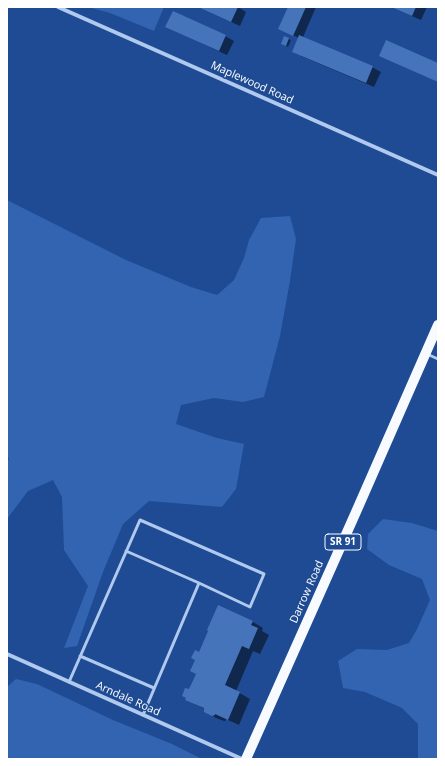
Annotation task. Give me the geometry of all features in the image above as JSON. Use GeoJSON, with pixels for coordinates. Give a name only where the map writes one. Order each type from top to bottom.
{"type":"FeatureCollection","features":[{"type":"Feature","properties":{"kind":"main road","name":"Darrow Road"},"geometry":{"type":"LineString","coordinates":[[246,759],[438,325]]}},
{"type":"Feature","properties":{"kind":"street","name":"Maplewood Road"},"geometry":{"type":"LineString","coordinates":[[58,7],[438,175]]}},
{"type":"Feature","properties":{"kind":"street","name":"Arndale Road"},"geometry":{"type":"LineString","coordinates":[[7,654],[242,759]]}},
{"type":"Feature","properties":{"kind":"lane"},"geometry":{"type":"LineString","coordinates":[[426,353],[438,359]]}},
{"type":"Feature","properties":{"kind":"lane"},"geometry":{"type":"LineString","coordinates":[[69,682],[126,551],[140,520],[264,574],[250,607],[126,551]]}},
{"type":"Feature","properties":{"kind":"lane"},"geometry":{"type":"LineString","coordinates":[[143,715],[199,583]]}},
{"type":"Feature","properties":{"kind":"lane"},"geometry":{"type":"LineString","coordinates":[[80,656],[154,688]]}},
{"type":"Feature","properties":{"kind":"shaded area"},"geometry":{"type":"Polygon","coordinates":[[[88,7],[164,7],[154,31],[110,13],[88,7]]]}},
{"type":"Feature","properties":{"kind":"shaded area"},"geometry":{"type":"Polygon","coordinates":[[[7,200],[126,260],[191,287],[217,295],[234,280],[244,258],[249,240],[261,218],[290,216],[296,239],[280,336],[264,397],[243,402],[214,398],[181,405],[176,424],[217,438],[244,444],[236,489],[222,507],[149,501],[123,524],[103,572],[77,646],[64,648],[88,586],[64,550],[62,497],[53,480],[28,491],[7,519],[7,462],[9,459],[7,454],[7,200]]]}},
{"type":"Feature","properties":{"kind":"shaded area"},"geometry":{"type":"Polygon","coordinates":[[[383,519],[412,523],[438,531],[438,759],[418,759],[418,724],[402,708],[365,692],[343,688],[338,661],[357,649],[387,650],[409,643],[430,600],[422,579],[389,565],[367,549],[368,534],[383,519]]]}},
{"type":"Feature","properties":{"kind":"shaded area"},"geometry":{"type":"Polygon","coordinates":[[[16,679],[37,684],[113,720],[172,744],[202,759],[7,759],[7,687],[16,679]]]}},
{"type":"Feature","properties":{"kind":"building"},"geometry":{"type":"Polygon","coordinates":[[[198,7],[238,7],[231,22],[198,7]]]}},
{"type":"Feature","properties":{"kind":"building"},"geometry":{"type":"Polygon","coordinates":[[[288,7],[306,7],[293,36],[278,29],[288,7]]]}},
{"type":"Feature","properties":{"kind":"building"},"geometry":{"type":"Polygon","coordinates":[[[391,7],[416,7],[412,16],[391,7]]]}},
{"type":"Feature","properties":{"kind":"building"},"geometry":{"type":"Polygon","coordinates":[[[173,11],[226,35],[219,51],[165,27],[173,11]]]}},
{"type":"Feature","properties":{"kind":"building"},"geometry":{"type":"Polygon","coordinates":[[[299,35],[373,66],[366,83],[292,52],[299,35]]]}},
{"type":"Feature","properties":{"kind":"building"},"geometry":{"type":"Polygon","coordinates":[[[284,36],[289,38],[286,46],[281,44],[284,36]]]}},
{"type":"Feature","properties":{"kind":"building"},"geometry":{"type":"Polygon","coordinates":[[[386,40],[438,63],[438,82],[379,56],[386,40]]]}},
{"type":"Feature","properties":{"kind":"building"},"geometry":{"type":"Polygon","coordinates":[[[218,605],[253,621],[251,625],[258,628],[249,649],[242,646],[225,685],[240,692],[228,720],[215,714],[212,716],[204,712],[204,708],[185,700],[186,698],[182,696],[185,688],[189,689],[196,674],[190,671],[195,660],[191,658],[195,650],[199,652],[218,605]]]}}]}
